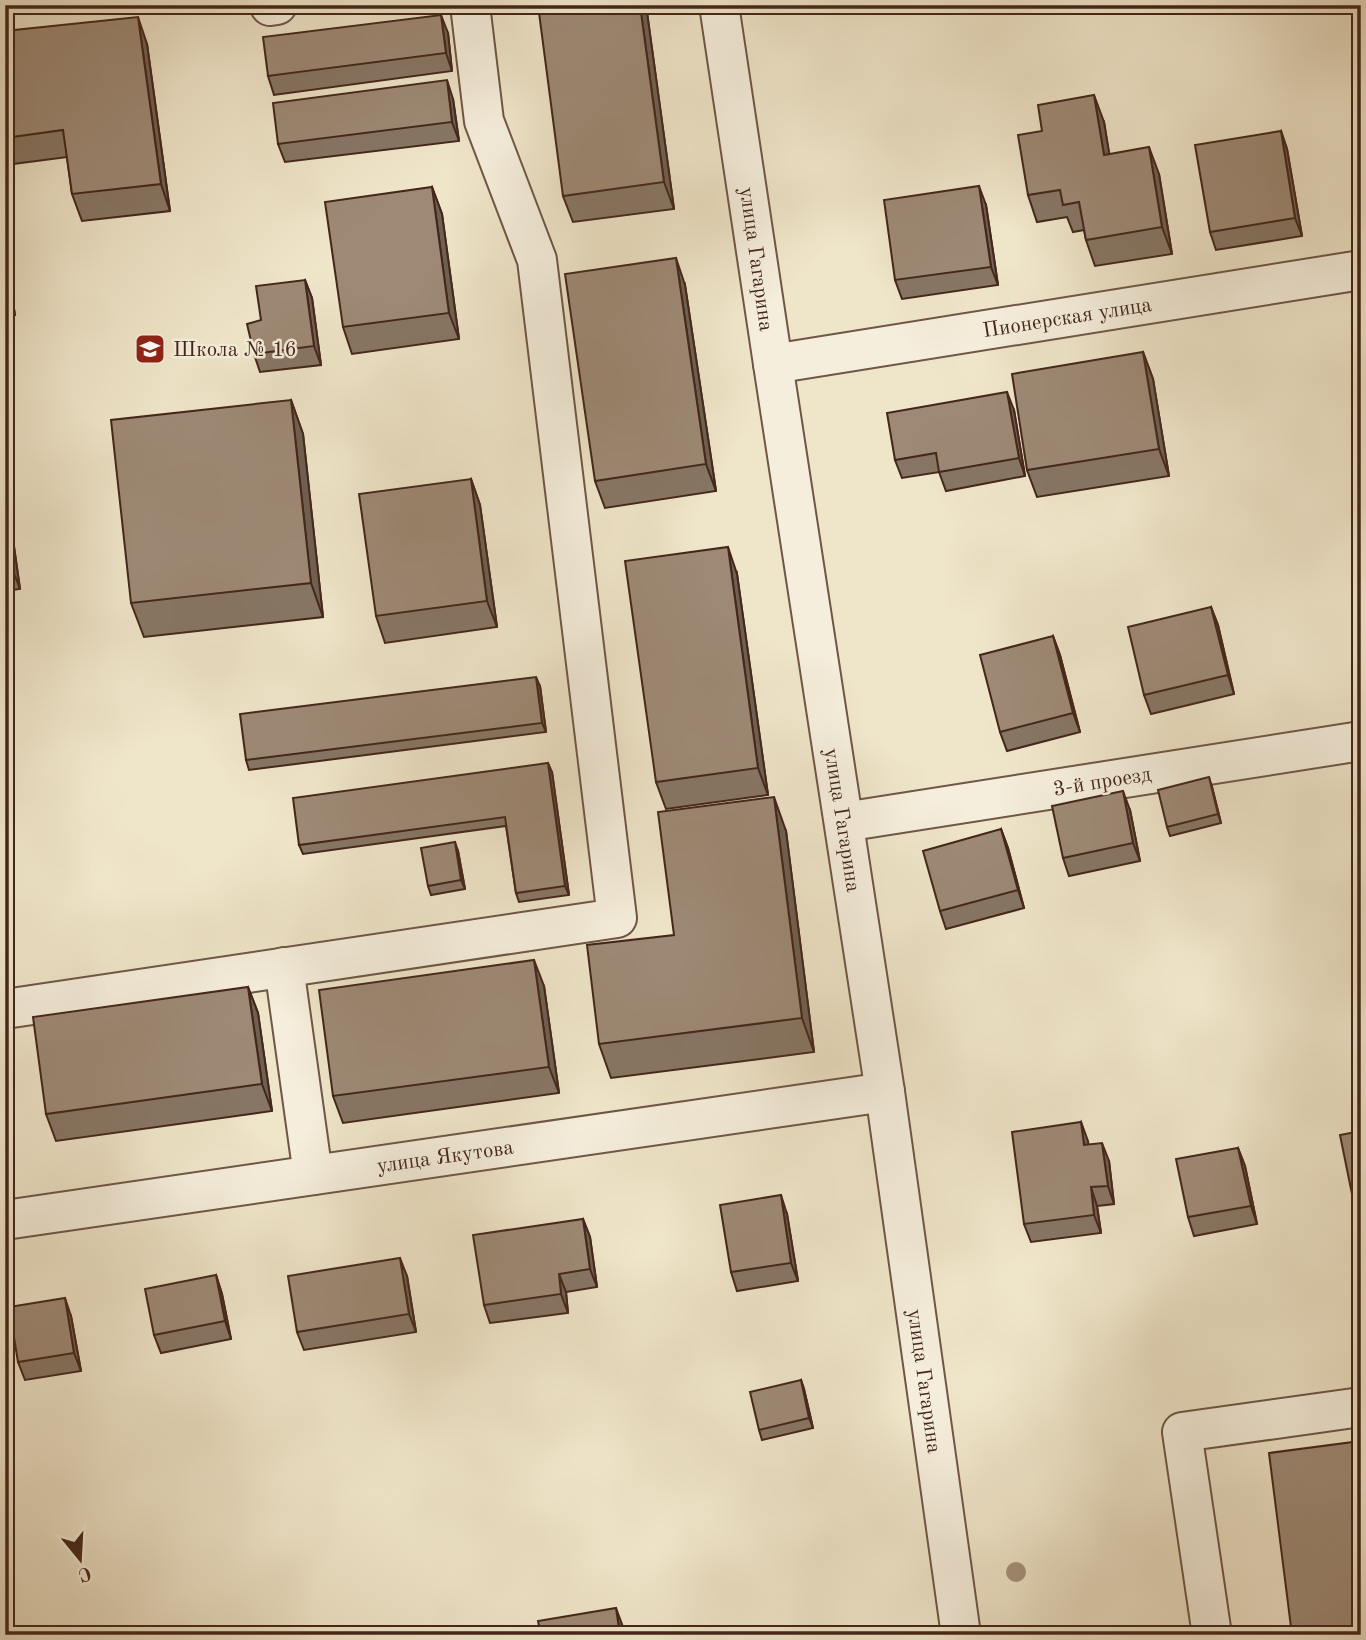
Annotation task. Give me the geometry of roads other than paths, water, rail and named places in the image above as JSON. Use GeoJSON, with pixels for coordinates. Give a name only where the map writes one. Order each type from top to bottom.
{"type":"FeatureCollection","features":[{"type":"Feature","properties":{"kind":"street"},"geometry":{"type":"LineString","coordinates":[[5,1009],[617,918],[537,260],[484,121],[470,5]]}},
{"type":"Feature","properties":{"kind":"street","name":"улица Гагарина"},"geometry":{"type":"LineString","coordinates":[[719,5],[886,1092],[961,1635]]}},
{"type":"Feature","properties":{"kind":"street","name":"Пионерская улица"},"geometry":{"type":"LineString","coordinates":[[773,364],[1361,270]]}},
{"type":"Feature","properties":{"kind":"street","name":"3-й проезд"},"geometry":{"type":"LineString","coordinates":[[844,822],[1361,740]]}},
{"type":"Feature","properties":{"kind":"street"},"geometry":{"type":"LineString","coordinates":[[284,967],[313,1175]]}},
{"type":"Feature","properties":{"kind":"street","name":"улица Якутова"},"geometry":{"type":"LineString","coordinates":[[5,1220],[886,1092]]}},
{"type":"Feature","properties":{"kind":"street"},"geometry":{"type":"LineString","coordinates":[[1212,1635],[1182,1432],[1361,1407]]}},
{"type":"Feature","properties":{"kind":"place","name":"Школа № 16"},"geometry":{"type":"Point","coordinates":[150,349]}}]}
